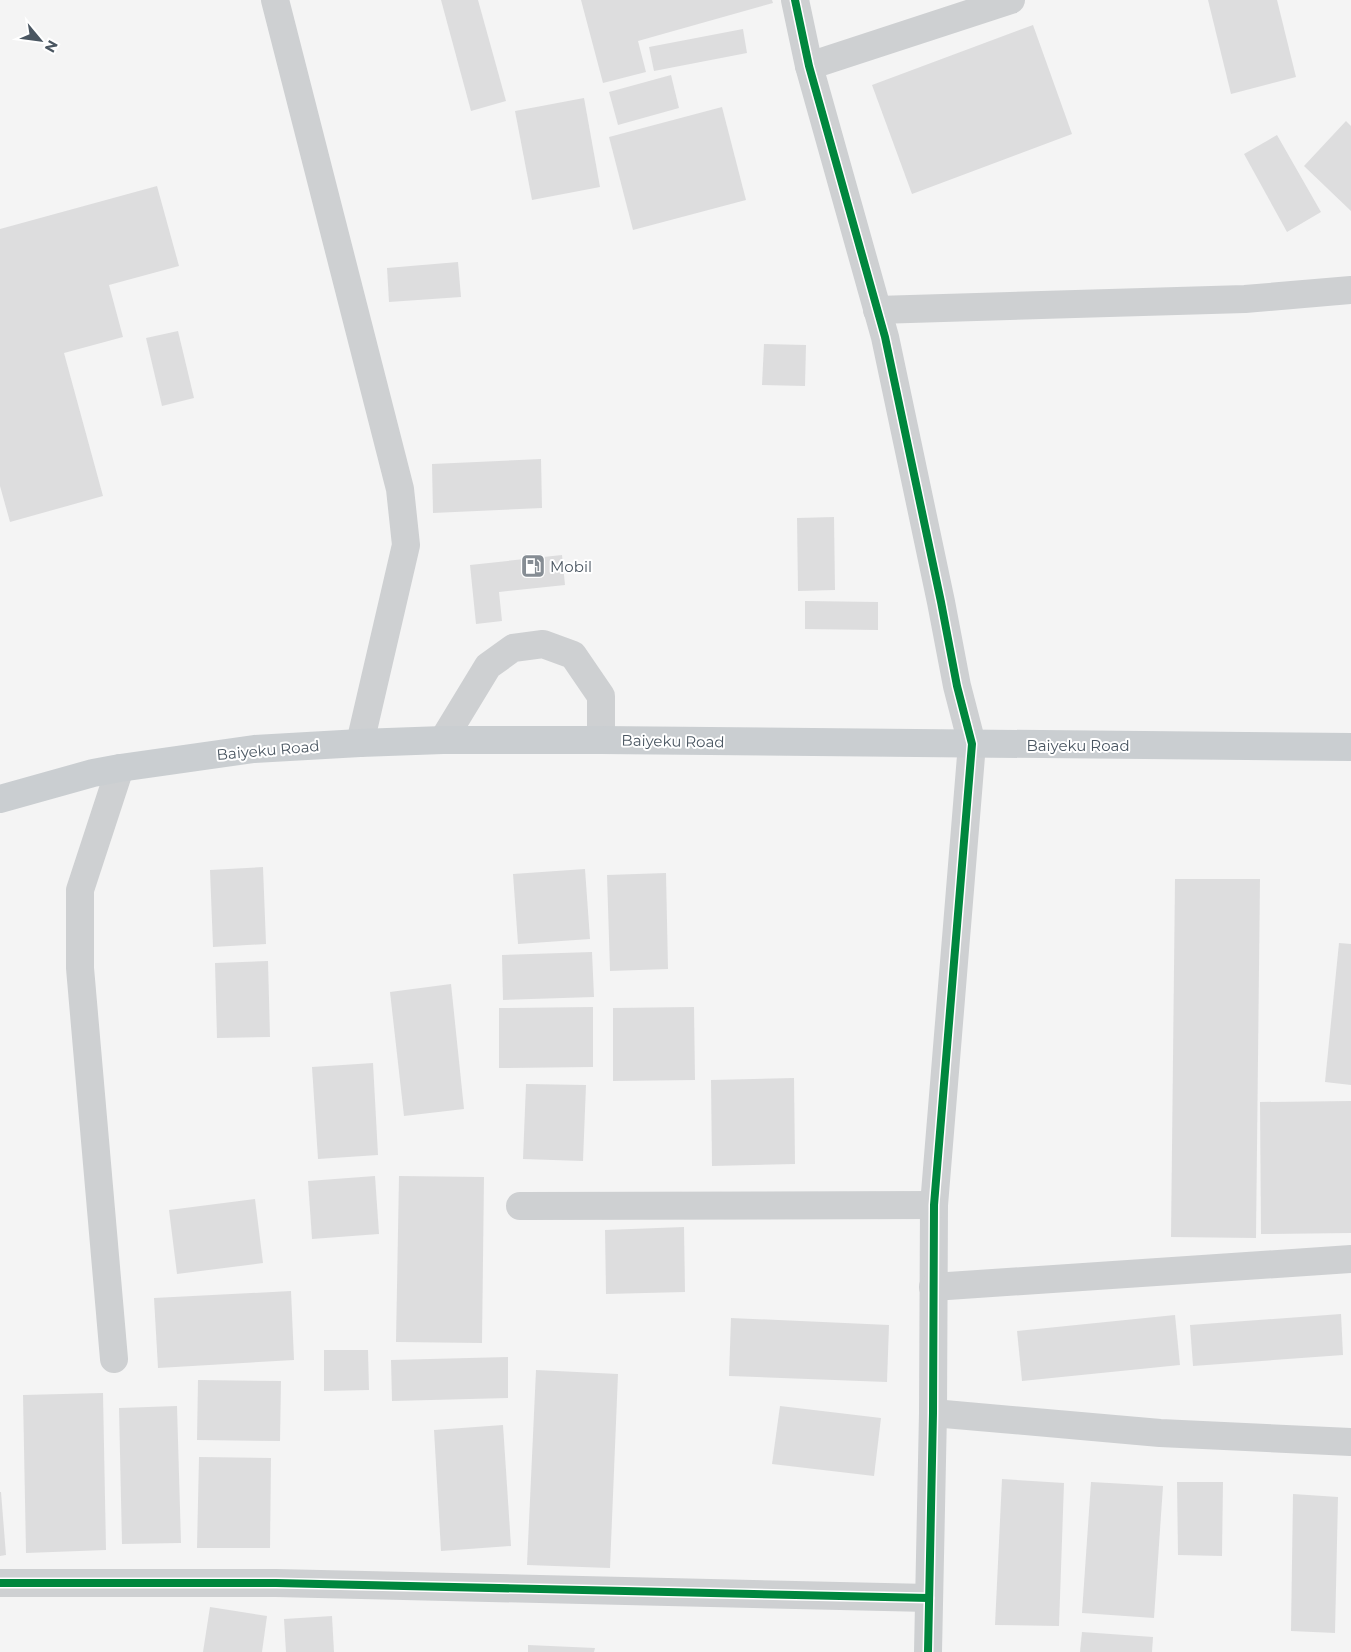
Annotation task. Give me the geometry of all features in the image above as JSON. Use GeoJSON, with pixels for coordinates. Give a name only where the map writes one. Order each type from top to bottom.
{"type":"FeatureCollection","features":[{"type":"Feature","properties":{"kind":"main road","name":"Baiyeku Road"},"geometry":{"type":"LineString","coordinates":[[0,799],[93,773],[120,768],[254,749],[360,743],[443,740],[601,740],[1351,746]]}},
{"type":"Feature","properties":{"kind":"street"},"geometry":{"type":"LineString","coordinates":[[275,0],[400,490],[406,545],[360,743]]}},
{"type":"Feature","properties":{"kind":"street"},"geometry":{"type":"LineString","coordinates":[[795,0],[809,66],[885,338],[957,686],[972,744],[934,1205],[933,1413],[928,1652]]}},
{"type":"Feature","properties":{"kind":"street"},"geometry":{"type":"LineString","coordinates":[[809,66],[1011,0]]}},
{"type":"Feature","properties":{"kind":"street"},"geometry":{"type":"LineString","coordinates":[[877,310],[1245,299],[1351,290]]}},
{"type":"Feature","properties":{"kind":"street"},"geometry":{"type":"LineString","coordinates":[[443,740],[488,666],[513,648],[543,644],[572,655],[601,696],[601,740]]}},
{"type":"Feature","properties":{"kind":"street"},"geometry":{"type":"LineString","coordinates":[[114,1359],[80,968],[80,890],[120,768]]}},
{"type":"Feature","properties":{"kind":"street"},"geometry":{"type":"LineString","coordinates":[[520,1206],[934,1205]]}},
{"type":"Feature","properties":{"kind":"street"},"geometry":{"type":"LineString","coordinates":[[933,1287],[1351,1260]]}},
{"type":"Feature","properties":{"kind":"street"},"geometry":{"type":"LineString","coordinates":[[933,1413],[1160,1433],[1351,1442]]}},
{"type":"Feature","properties":{"kind":"street"},"geometry":{"type":"LineString","coordinates":[[0,1584],[276,1583],[930,1598]]}},
{"type":"Feature","properties":{"kind":"building"},"geometry":{"type":"Polygon","coordinates":[[[441,0],[478,0],[506,101],[471,111],[441,0]]]}},
{"type":"Feature","properties":{"kind":"building"},"geometry":{"type":"Polygon","coordinates":[[[581,0],[772,0],[773,3],[638,41],[646,72],[603,83],[581,0]]]}},
{"type":"Feature","properties":{"kind":"building"},"geometry":{"type":"Polygon","coordinates":[[[1208,0],[1277,0],[1296,77],[1231,94],[1208,0]]]}},
{"type":"Feature","properties":{"kind":"building"},"geometry":{"type":"Polygon","coordinates":[[[1033,25],[1072,134],[912,194],[872,85],[1033,25]]]}},
{"type":"Feature","properties":{"kind":"building"},"geometry":{"type":"Polygon","coordinates":[[[743,29],[747,53],[654,71],[649,47],[743,29]]]}},
{"type":"Feature","properties":{"kind":"building"},"geometry":{"type":"Polygon","coordinates":[[[671,75],[679,108],[618,125],[609,92],[671,75]]]}},
{"type":"Feature","properties":{"kind":"building"},"geometry":{"type":"Polygon","coordinates":[[[584,98],[600,187],[532,200],[515,111],[584,98]]]}},
{"type":"Feature","properties":{"kind":"building"},"geometry":{"type":"Polygon","coordinates":[[[722,107],[746,200],[633,230],[609,137],[722,107]]]}},
{"type":"Feature","properties":{"kind":"building"},"geometry":{"type":"Polygon","coordinates":[[[1346,121],[1351,126],[1351,211],[1304,166],[1346,121]]]}},
{"type":"Feature","properties":{"kind":"building"},"geometry":{"type":"Polygon","coordinates":[[[1277,135],[1321,212],[1287,232],[1244,154],[1277,135]]]}},
{"type":"Feature","properties":{"kind":"building"},"geometry":{"type":"Polygon","coordinates":[[[157,186],[179,266],[109,285],[123,337],[64,353],[103,496],[10,522],[0,486],[0,229],[157,186]]]}},
{"type":"Feature","properties":{"kind":"building"},"geometry":{"type":"Polygon","coordinates":[[[458,262],[461,297],[389,302],[387,268],[458,262]]]}},
{"type":"Feature","properties":{"kind":"building"},"geometry":{"type":"Polygon","coordinates":[[[178,331],[194,398],[162,406],[146,338],[178,331]]]}},
{"type":"Feature","properties":{"kind":"building"},"geometry":{"type":"Polygon","coordinates":[[[764,344],[806,345],[805,386],[762,385],[764,344]]]}},
{"type":"Feature","properties":{"kind":"building"},"geometry":{"type":"Polygon","coordinates":[[[541,459],[542,508],[433,513],[432,464],[541,459]]]}},
{"type":"Feature","properties":{"kind":"building"},"geometry":{"type":"Polygon","coordinates":[[[834,517],[835,590],[798,591],[797,518],[834,517]]]}},
{"type":"Feature","properties":{"kind":"building"},"geometry":{"type":"Polygon","coordinates":[[[562,555],[565,585],[499,592],[502,621],[476,624],[470,565],[562,555]]]}},
{"type":"Feature","properties":{"kind":"building"},"geometry":{"type":"Polygon","coordinates":[[[805,601],[878,602],[878,630],[805,629],[805,601]]]}},
{"type":"Feature","properties":{"kind":"building"},"geometry":{"type":"Polygon","coordinates":[[[263,867],[266,944],[213,947],[210,870],[263,867]]]}},
{"type":"Feature","properties":{"kind":"building"},"geometry":{"type":"Polygon","coordinates":[[[585,869],[590,939],[518,944],[513,874],[585,869]]]}},
{"type":"Feature","properties":{"kind":"building"},"geometry":{"type":"Polygon","coordinates":[[[666,873],[668,969],[610,971],[607,875],[666,873]]]}},
{"type":"Feature","properties":{"kind":"building"},"geometry":{"type":"Polygon","coordinates":[[[1175,879],[1260,879],[1256,1238],[1171,1237],[1175,879]]]}},
{"type":"Feature","properties":{"kind":"building"},"geometry":{"type":"Polygon","coordinates":[[[1339,943],[1351,944],[1351,1085],[1325,1082],[1339,943]]]}},
{"type":"Feature","properties":{"kind":"building"},"geometry":{"type":"Polygon","coordinates":[[[592,952],[594,997],[503,1000],[502,955],[592,952]]]}},
{"type":"Feature","properties":{"kind":"building"},"geometry":{"type":"Polygon","coordinates":[[[268,961],[270,1037],[217,1038],[215,963],[268,961]]]}},
{"type":"Feature","properties":{"kind":"building"},"geometry":{"type":"Polygon","coordinates":[[[451,984],[464,1109],[404,1116],[390,992],[451,984]]]}},
{"type":"Feature","properties":{"kind":"building"},"geometry":{"type":"Polygon","coordinates":[[[593,1007],[593,1067],[499,1068],[499,1008],[593,1007]]]}},
{"type":"Feature","properties":{"kind":"building"},"geometry":{"type":"Polygon","coordinates":[[[694,1007],[695,1080],[613,1081],[613,1008],[694,1007]]]}},
{"type":"Feature","properties":{"kind":"building"},"geometry":{"type":"Polygon","coordinates":[[[373,1063],[378,1155],[318,1159],[312,1067],[373,1063]]]}},
{"type":"Feature","properties":{"kind":"building"},"geometry":{"type":"Polygon","coordinates":[[[794,1078],[795,1164],[712,1166],[711,1080],[794,1078]]]}},
{"type":"Feature","properties":{"kind":"building"},"geometry":{"type":"Polygon","coordinates":[[[526,1084],[586,1085],[583,1161],[523,1159],[526,1084]]]}},
{"type":"Feature","properties":{"kind":"building"},"geometry":{"type":"Polygon","coordinates":[[[1351,1101],[1351,1233],[1261,1234],[1260,1102],[1351,1101]]]}},
{"type":"Feature","properties":{"kind":"building"},"geometry":{"type":"Polygon","coordinates":[[[375,1176],[379,1234],[312,1239],[308,1181],[375,1176]]]}},
{"type":"Feature","properties":{"kind":"building"},"geometry":{"type":"Polygon","coordinates":[[[399,1176],[484,1177],[482,1343],[396,1342],[399,1176]]]}},
{"type":"Feature","properties":{"kind":"building"},"geometry":{"type":"Polygon","coordinates":[[[255,1199],[263,1263],[177,1274],[169,1210],[255,1199]]]}},
{"type":"Feature","properties":{"kind":"building"},"geometry":{"type":"Polygon","coordinates":[[[684,1227],[685,1292],[606,1294],[605,1230],[684,1227]]]}},
{"type":"Feature","properties":{"kind":"building"},"geometry":{"type":"Polygon","coordinates":[[[291,1291],[294,1360],[158,1368],[154,1298],[291,1291]]]}},
{"type":"Feature","properties":{"kind":"building"},"geometry":{"type":"Polygon","coordinates":[[[1341,1314],[1343,1355],[1193,1366],[1190,1325],[1341,1314]]]}},
{"type":"Feature","properties":{"kind":"building"},"geometry":{"type":"Polygon","coordinates":[[[1175,1315],[1180,1365],[1022,1381],[1017,1331],[1175,1315]]]}},
{"type":"Feature","properties":{"kind":"building"},"geometry":{"type":"Polygon","coordinates":[[[731,1318],[889,1325],[887,1382],[729,1376],[731,1318]]]}},
{"type":"Feature","properties":{"kind":"building"},"geometry":{"type":"Polygon","coordinates":[[[324,1350],[368,1350],[369,1390],[324,1391],[324,1350]]]}},
{"type":"Feature","properties":{"kind":"building"},"geometry":{"type":"Polygon","coordinates":[[[508,1357],[508,1398],[392,1401],[391,1360],[508,1357]]]}},
{"type":"Feature","properties":{"kind":"building"},"geometry":{"type":"Polygon","coordinates":[[[536,1370],[618,1374],[610,1568],[527,1565],[536,1370]]]}},
{"type":"Feature","properties":{"kind":"building"},"geometry":{"type":"Polygon","coordinates":[[[198,1380],[281,1381],[280,1441],[197,1440],[198,1380]]]}},
{"type":"Feature","properties":{"kind":"building"},"geometry":{"type":"Polygon","coordinates":[[[103,1393],[106,1550],[26,1553],[23,1395],[103,1393]]]}},
{"type":"Feature","properties":{"kind":"building"},"geometry":{"type":"Polygon","coordinates":[[[177,1406],[181,1543],[122,1544],[119,1408],[177,1406]]]}},
{"type":"Feature","properties":{"kind":"building"},"geometry":{"type":"Polygon","coordinates":[[[780,1406],[881,1418],[874,1476],[772,1464],[780,1406]]]}},
{"type":"Feature","properties":{"kind":"building"},"geometry":{"type":"Polygon","coordinates":[[[503,1425],[511,1546],[441,1551],[434,1430],[503,1425]]]}},
{"type":"Feature","properties":{"kind":"building"},"geometry":{"type":"Polygon","coordinates":[[[199,1457],[271,1458],[270,1548],[197,1548],[199,1457]]]}},
{"type":"Feature","properties":{"kind":"building"},"geometry":{"type":"Polygon","coordinates":[[[1002,1479],[1064,1483],[1059,1626],[995,1625],[1002,1479]]]}},
{"type":"Feature","properties":{"kind":"building"},"geometry":{"type":"Polygon","coordinates":[[[1091,1482],[1163,1486],[1154,1618],[1082,1613],[1091,1482]]]}},
{"type":"Feature","properties":{"kind":"building"},"geometry":{"type":"Polygon","coordinates":[[[1177,1482],[1223,1482],[1222,1556],[1178,1555],[1177,1482]]]}},
{"type":"Feature","properties":{"kind":"building"},"geometry":{"type":"Polygon","coordinates":[[[0,1492],[6,1555],[0,1556],[0,1492]]]}},
{"type":"Feature","properties":{"kind":"building"},"geometry":{"type":"Polygon","coordinates":[[[1293,1494],[1338,1497],[1335,1633],[1291,1631],[1293,1494]]]}},
{"type":"Feature","properties":{"kind":"building"},"geometry":{"type":"Polygon","coordinates":[[[210,1607],[267,1616],[262,1652],[203,1652],[210,1607]]]}},
{"type":"Feature","properties":{"kind":"building"},"geometry":{"type":"Polygon","coordinates":[[[332,1616],[334,1652],[286,1652],[284,1619],[332,1616]]]}},
{"type":"Feature","properties":{"kind":"building"},"geometry":{"type":"Polygon","coordinates":[[[1082,1632],[1153,1637],[1152,1652],[1080,1652],[1082,1632]]]}},
{"type":"Feature","properties":{"kind":"building"},"geometry":{"type":"Polygon","coordinates":[[[528,1645],[595,1648],[594,1652],[528,1652],[528,1645]]]}},
{"type":"Feature","properties":{"kind":"cycle path"},"geometry":{"type":"LineString","coordinates":[[795,0],[809,66],[885,337],[957,686],[972,744],[934,1205],[933,1413],[928,1652]]}},
{"type":"Feature","properties":{"kind":"cycle path"},"geometry":{"type":"LineString","coordinates":[[0,1583],[276,1583],[929,1598]]}},
{"type":"Feature","properties":{"kind":"place","name":"Mobil"},"geometry":{"type":"Point","coordinates":[533,566]}}]}
